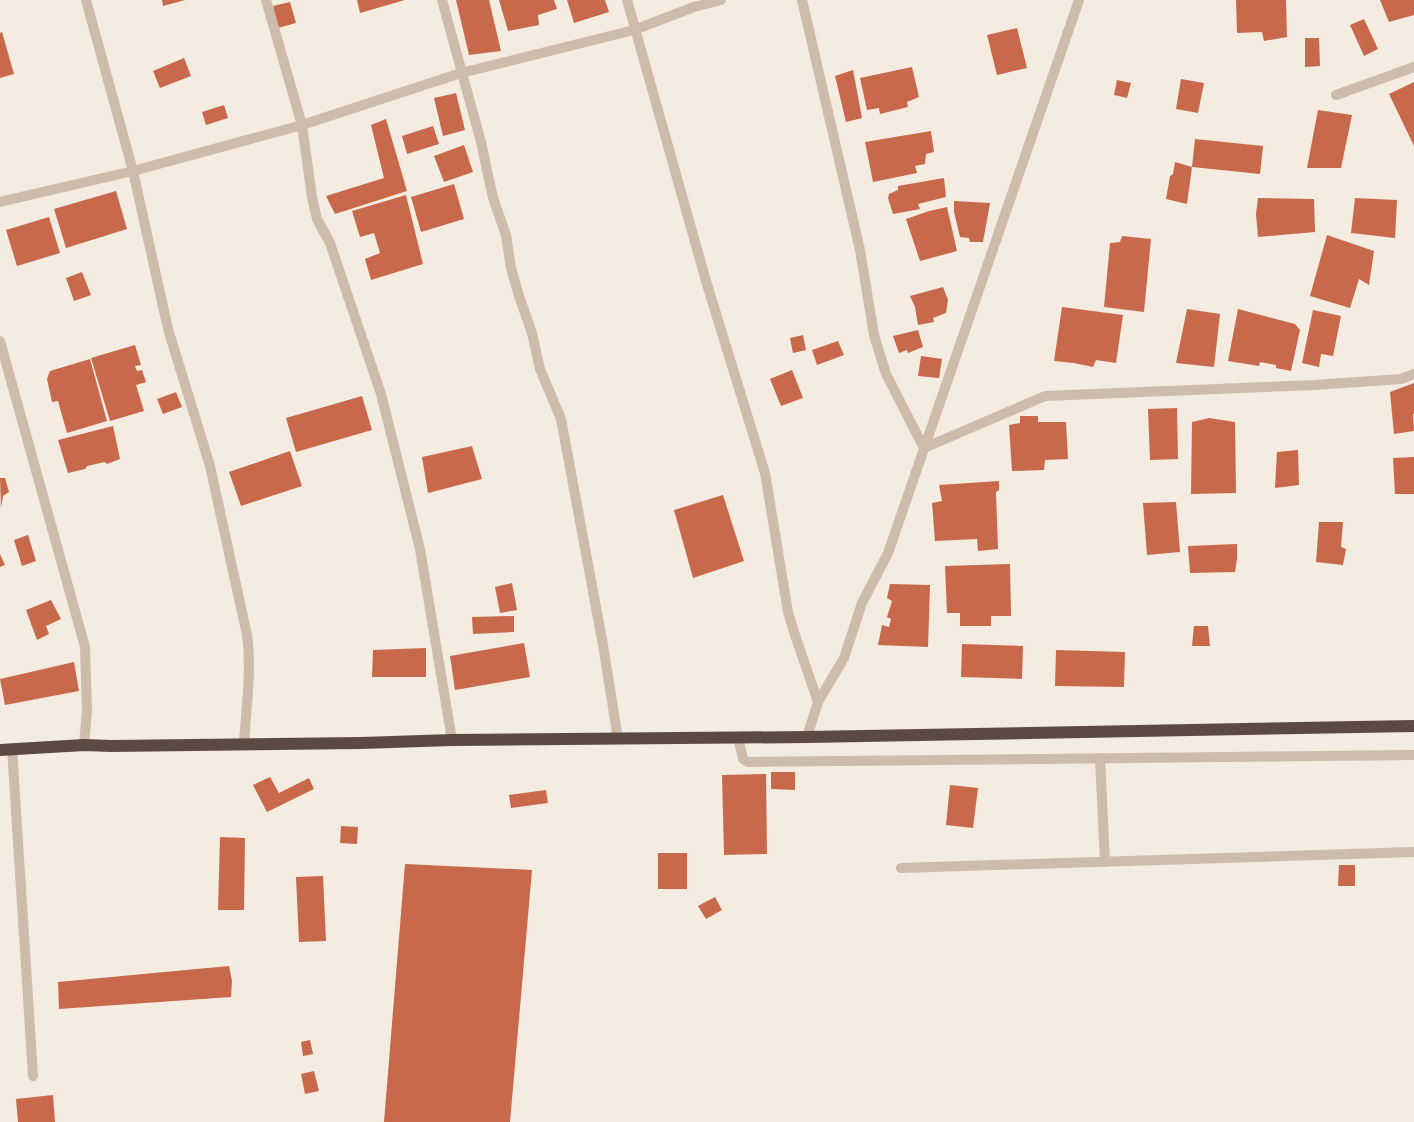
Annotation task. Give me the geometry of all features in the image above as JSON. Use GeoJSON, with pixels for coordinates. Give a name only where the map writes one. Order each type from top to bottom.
{"type":"FeatureCollection","features":[{"type":"Feature","properties":{"kind":"highway"},"geometry":{"type":"LineString","coordinates":[[6,749],[84,745],[111,746],[361,743],[452,740],[807,737],[1414,726]]}},
{"type":"Feature","properties":{"kind":"street"},"geometry":{"type":"LineString","coordinates":[[86,0],[133,171],[168,329],[210,466],[246,634],[250,654],[244,744]]}},
{"type":"Feature","properties":{"kind":"street"},"geometry":{"type":"LineString","coordinates":[[266,0],[302,125],[312,197],[317,219],[330,243],[381,394],[418,541],[452,740]]}},
{"type":"Feature","properties":{"kind":"street"},"geometry":{"type":"LineString","coordinates":[[442,0],[481,142],[493,198],[506,235],[511,268],[532,333],[540,369],[561,419],[603,645],[618,739]]}},
{"type":"Feature","properties":{"kind":"street"},"geometry":{"type":"LineString","coordinates":[[627,0],[634,30],[706,281],[764,473],[788,612],[818,702]]}},
{"type":"Feature","properties":{"kind":"street"},"geometry":{"type":"LineString","coordinates":[[0,202],[133,171],[302,125],[461,73],[634,30],[694,7],[721,0]]}},
{"type":"Feature","properties":{"kind":"street"},"geometry":{"type":"LineString","coordinates":[[802,0],[860,250],[874,335],[886,374],[924,448]]}},
{"type":"Feature","properties":{"kind":"street"},"geometry":{"type":"LineString","coordinates":[[807,737],[818,702],[844,658],[862,603],[888,553],[1079,0]]}},
{"type":"Feature","properties":{"kind":"street"},"geometry":{"type":"LineString","coordinates":[[1336,95],[1414,67]]}},
{"type":"Feature","properties":{"kind":"street"},"geometry":{"type":"LineString","coordinates":[[0,341],[85,647],[87,710],[84,745]]}},
{"type":"Feature","properties":{"kind":"street"},"geometry":{"type":"LineString","coordinates":[[924,448],[1045,396],[1315,385],[1402,379],[1414,374]]}},
{"type":"Feature","properties":{"kind":"street"},"geometry":{"type":"LineString","coordinates":[[738,737],[744,759],[748,762],[1414,755]]}},
{"type":"Feature","properties":{"kind":"street"},"geometry":{"type":"LineString","coordinates":[[6,749],[33,1076]]}},
{"type":"Feature","properties":{"kind":"street"},"geometry":{"type":"LineString","coordinates":[[1100,758],[1105,862]]}},
{"type":"Feature","properties":{"kind":"street"},"geometry":{"type":"LineString","coordinates":[[902,868],[1414,852]]}},
{"type":"Feature","properties":{"kind":"building"},"geometry":{"type":"Polygon","coordinates":[[[162,0],[185,0],[163,6],[162,0]]]}},
{"type":"Feature","properties":{"kind":"building"},"geometry":{"type":"Polygon","coordinates":[[[357,0],[405,0],[360,13],[357,0]]]}},
{"type":"Feature","properties":{"kind":"building"},"geometry":{"type":"Polygon","coordinates":[[[456,0],[489,0],[501,51],[469,55],[456,0]]]}},
{"type":"Feature","properties":{"kind":"building"},"geometry":{"type":"Polygon","coordinates":[[[499,0],[554,0],[557,9],[538,15],[539,25],[508,31],[499,0]]]}},
{"type":"Feature","properties":{"kind":"building"},"geometry":{"type":"Polygon","coordinates":[[[567,0],[605,0],[609,12],[574,23],[567,0]]]}},
{"type":"Feature","properties":{"kind":"building"},"geometry":{"type":"Polygon","coordinates":[[[1236,0],[1286,0],[1287,37],[1264,41],[1262,32],[1237,33],[1236,0]]]}},
{"type":"Feature","properties":{"kind":"building"},"geometry":{"type":"Polygon","coordinates":[[[1380,0],[1414,0],[1414,15],[1389,22],[1380,0]]]}},
{"type":"Feature","properties":{"kind":"building"},"geometry":{"type":"Polygon","coordinates":[[[290,2],[296,23],[278,28],[273,6],[290,2]]]}},
{"type":"Feature","properties":{"kind":"building"},"geometry":{"type":"Polygon","coordinates":[[[1364,19],[1378,49],[1364,56],[1350,25],[1364,19]]]}},
{"type":"Feature","properties":{"kind":"building"},"geometry":{"type":"Polygon","coordinates":[[[1017,28],[1027,68],[997,75],[987,35],[1017,28]]]}},
{"type":"Feature","properties":{"kind":"building"},"geometry":{"type":"Polygon","coordinates":[[[2,32],[14,74],[0,78],[0,33],[2,32]]]}},
{"type":"Feature","properties":{"kind":"building"},"geometry":{"type":"Polygon","coordinates":[[[1305,38],[1319,38],[1320,66],[1305,67],[1305,38]]]}},
{"type":"Feature","properties":{"kind":"building"},"geometry":{"type":"Polygon","coordinates":[[[184,58],[191,76],[160,88],[153,71],[184,58]]]}},
{"type":"Feature","properties":{"kind":"building"},"geometry":{"type":"Polygon","coordinates":[[[912,67],[919,97],[907,102],[908,107],[880,114],[879,108],[867,110],[860,78],[912,67]]]}},
{"type":"Feature","properties":{"kind":"building"},"geometry":{"type":"Polygon","coordinates":[[[853,70],[862,118],[846,122],[835,76],[853,70]]]}},
{"type":"Feature","properties":{"kind":"building"},"geometry":{"type":"Polygon","coordinates":[[[1181,79],[1204,83],[1198,113],[1176,109],[1181,79]]]}},
{"type":"Feature","properties":{"kind":"building"},"geometry":{"type":"Polygon","coordinates":[[[1117,80],[1131,83],[1127,98],[1114,95],[1117,80]]]}},
{"type":"Feature","properties":{"kind":"building"},"geometry":{"type":"Polygon","coordinates":[[[1414,82],[1414,146],[1389,94],[1414,82]]]}},
{"type":"Feature","properties":{"kind":"building"},"geometry":{"type":"Polygon","coordinates":[[[456,93],[465,130],[443,136],[434,98],[456,93]]]}},
{"type":"Feature","properties":{"kind":"building"},"geometry":{"type":"Polygon","coordinates":[[[224,105],[228,118],[206,125],[202,112],[224,105]]]}},
{"type":"Feature","properties":{"kind":"building"},"geometry":{"type":"Polygon","coordinates":[[[1318,110],[1352,115],[1341,168],[1307,168],[1318,110]]]}},
{"type":"Feature","properties":{"kind":"building"},"geometry":{"type":"Polygon","coordinates":[[[386,119],[407,191],[335,214],[326,196],[384,178],[371,125],[386,119]]]}},
{"type":"Feature","properties":{"kind":"building"},"geometry":{"type":"Polygon","coordinates":[[[433,126],[439,144],[407,154],[402,136],[433,126]]]}},
{"type":"Feature","properties":{"kind":"building"},"geometry":{"type":"Polygon","coordinates":[[[931,131],[934,152],[926,154],[925,164],[915,166],[917,173],[873,182],[865,142],[931,131]]]}},
{"type":"Feature","properties":{"kind":"building"},"geometry":{"type":"Polygon","coordinates":[[[1195,139],[1263,146],[1260,174],[1192,167],[1195,139]]]}},
{"type":"Feature","properties":{"kind":"building"},"geometry":{"type":"Polygon","coordinates":[[[464,145],[473,172],[444,182],[434,156],[464,145]]]}},
{"type":"Feature","properties":{"kind":"building"},"geometry":{"type":"Polygon","coordinates":[[[1175,162],[1192,167],[1187,204],[1166,199],[1170,176],[1173,174],[1175,162]]]}},
{"type":"Feature","properties":{"kind":"building"},"geometry":{"type":"Polygon","coordinates":[[[944,178],[946,197],[918,204],[920,209],[893,214],[888,198],[889,194],[898,190],[898,186],[944,178]]]}},
{"type":"Feature","properties":{"kind":"building"},"geometry":{"type":"Polygon","coordinates":[[[454,184],[464,219],[421,232],[411,197],[454,184]]]}},
{"type":"Feature","properties":{"kind":"building"},"geometry":{"type":"Polygon","coordinates":[[[116,191],[127,229],[66,248],[54,209],[116,191]]]}},
{"type":"Feature","properties":{"kind":"building"},"geometry":{"type":"Polygon","coordinates":[[[406,195],[423,264],[371,280],[365,259],[380,253],[374,233],[360,237],[352,211],[406,195]]]}},
{"type":"Feature","properties":{"kind":"building"},"geometry":{"type":"Polygon","coordinates":[[[1258,198],[1314,199],[1315,232],[1258,237],[1256,214],[1258,198]]]}},
{"type":"Feature","properties":{"kind":"building"},"geometry":{"type":"Polygon","coordinates":[[[1355,198],[1397,200],[1395,238],[1351,233],[1355,198]]]}},
{"type":"Feature","properties":{"kind":"building"},"geometry":{"type":"Polygon","coordinates":[[[954,201],[990,203],[983,242],[970,242],[969,238],[960,237],[954,212],[954,201]]]}},
{"type":"Feature","properties":{"kind":"building"},"geometry":{"type":"Polygon","coordinates":[[[947,207],[957,251],[920,261],[906,219],[929,211],[947,207]]]}},
{"type":"Feature","properties":{"kind":"building"},"geometry":{"type":"Polygon","coordinates":[[[49,217],[60,253],[17,266],[6,230],[49,217]]]}},
{"type":"Feature","properties":{"kind":"building"},"geometry":{"type":"Polygon","coordinates":[[[1327,235],[1374,251],[1369,285],[1359,279],[1350,308],[1310,296],[1327,235]]]}},
{"type":"Feature","properties":{"kind":"building"},"geometry":{"type":"Polygon","coordinates":[[[1122,236],[1151,239],[1144,312],[1104,307],[1110,243],[1120,242],[1122,236]]]}},
{"type":"Feature","properties":{"kind":"building"},"geometry":{"type":"Polygon","coordinates":[[[82,272],[91,295],[74,301],[66,278],[82,272]]]}},
{"type":"Feature","properties":{"kind":"building"},"geometry":{"type":"Polygon","coordinates":[[[943,287],[948,300],[946,313],[933,318],[934,322],[918,325],[915,307],[910,296],[943,287]]]}},
{"type":"Feature","properties":{"kind":"building"},"geometry":{"type":"Polygon","coordinates":[[[1062,307],[1123,315],[1116,363],[1096,360],[1093,367],[1054,361],[1062,307]]]}},
{"type":"Feature","properties":{"kind":"building"},"geometry":{"type":"Polygon","coordinates":[[[1187,309],[1220,314],[1214,367],[1176,363],[1187,309]]]}},
{"type":"Feature","properties":{"kind":"building"},"geometry":{"type":"Polygon","coordinates":[[[1238,309],[1295,324],[1300,330],[1291,371],[1276,368],[1276,365],[1260,362],[1259,366],[1228,361],[1238,309]]]}},
{"type":"Feature","properties":{"kind":"building"},"geometry":{"type":"Polygon","coordinates":[[[1313,310],[1341,316],[1333,356],[1321,354],[1319,367],[1302,363],[1313,310]]]}},
{"type":"Feature","properties":{"kind":"building"},"geometry":{"type":"Polygon","coordinates":[[[918,330],[923,347],[908,353],[907,350],[899,353],[893,336],[918,330]]]}},
{"type":"Feature","properties":{"kind":"building"},"geometry":{"type":"Polygon","coordinates":[[[803,335],[806,350],[793,353],[790,338],[803,335]]]}},
{"type":"Feature","properties":{"kind":"building"},"geometry":{"type":"Polygon","coordinates":[[[838,341],[844,355],[817,365],[812,350],[838,341]]]}},
{"type":"Feature","properties":{"kind":"building"},"geometry":{"type":"Polygon","coordinates":[[[135,345],[141,365],[135,366],[137,371],[142,370],[146,382],[136,385],[144,411],[110,421],[91,358],[135,345]]]}},
{"type":"Feature","properties":{"kind":"building"},"geometry":{"type":"Polygon","coordinates":[[[921,356],[942,359],[939,378],[918,376],[921,356]]]}},
{"type":"Feature","properties":{"kind":"building"},"geometry":{"type":"Polygon","coordinates":[[[90,359],[107,421],[67,433],[58,401],[52,402],[47,379],[50,371],[90,359]]]}},
{"type":"Feature","properties":{"kind":"building"},"geometry":{"type":"Polygon","coordinates":[[[792,370],[803,398],[781,406],[770,379],[792,370]]]}},
{"type":"Feature","properties":{"kind":"building"},"geometry":{"type":"Polygon","coordinates":[[[1414,383],[1414,431],[1394,434],[1390,392],[1414,383]]]}},
{"type":"Feature","properties":{"kind":"building"},"geometry":{"type":"Polygon","coordinates":[[[176,392],[182,407],[163,414],[157,399],[176,392]]]}},
{"type":"Feature","properties":{"kind":"building"},"geometry":{"type":"Polygon","coordinates":[[[362,396],[372,430],[296,452],[286,418],[362,396]]]}},
{"type":"Feature","properties":{"kind":"building"},"geometry":{"type":"Polygon","coordinates":[[[1177,408],[1178,459],[1150,460],[1148,409],[1177,408]]]}},
{"type":"Feature","properties":{"kind":"building"},"geometry":{"type":"Polygon","coordinates":[[[1020,416],[1038,416],[1038,422],[1066,422],[1068,459],[1045,460],[1044,470],[1012,471],[1009,425],[1020,423],[1020,416]]]}},
{"type":"Feature","properties":{"kind":"building"},"geometry":{"type":"Polygon","coordinates":[[[1209,418],[1235,422],[1236,493],[1191,494],[1192,422],[1209,418]]]}},
{"type":"Feature","properties":{"kind":"building"},"geometry":{"type":"Polygon","coordinates":[[[113,426],[120,459],[107,464],[105,462],[87,466],[85,469],[68,473],[58,440],[113,426]]]}},
{"type":"Feature","properties":{"kind":"building"},"geometry":{"type":"Polygon","coordinates":[[[472,446],[482,479],[428,493],[422,457],[472,446]]]}},
{"type":"Feature","properties":{"kind":"building"},"geometry":{"type":"Polygon","coordinates":[[[1298,450],[1299,485],[1275,488],[1277,452],[1298,450]]]}},
{"type":"Feature","properties":{"kind":"building"},"geometry":{"type":"Polygon","coordinates":[[[290,451],[302,486],[241,506],[229,472],[290,451]]]}},
{"type":"Feature","properties":{"kind":"building"},"geometry":{"type":"Polygon","coordinates":[[[1414,457],[1414,494],[1395,494],[1393,458],[1414,457]]]}},
{"type":"Feature","properties":{"kind":"building"},"geometry":{"type":"Polygon","coordinates":[[[0,478],[5,478],[9,492],[3,496],[1,508],[0,478]]]}},
{"type":"Feature","properties":{"kind":"building"},"geometry":{"type":"Polygon","coordinates":[[[999,481],[999,490],[996,492],[998,549],[978,551],[977,539],[935,541],[932,503],[942,501],[939,485],[999,481]]]}},
{"type":"Feature","properties":{"kind":"building"},"geometry":{"type":"Polygon","coordinates":[[[723,495],[744,561],[693,578],[674,510],[723,495]]]}},
{"type":"Feature","properties":{"kind":"building"},"geometry":{"type":"Polygon","coordinates":[[[1176,502],[1180,552],[1147,555],[1143,503],[1176,502]]]}},
{"type":"Feature","properties":{"kind":"building"},"geometry":{"type":"Polygon","coordinates":[[[1319,522],[1343,522],[1341,547],[1346,549],[1343,565],[1316,562],[1319,522]]]}},
{"type":"Feature","properties":{"kind":"building"},"geometry":{"type":"Polygon","coordinates":[[[28,535],[36,561],[22,566],[14,540],[28,535]]]}},
{"type":"Feature","properties":{"kind":"building"},"geometry":{"type":"Polygon","coordinates":[[[1237,544],[1235,572],[1190,573],[1188,546],[1237,544]]]}},
{"type":"Feature","properties":{"kind":"building"},"geometry":{"type":"Polygon","coordinates":[[[0,554],[5,565],[0,567],[0,554]]]}},
{"type":"Feature","properties":{"kind":"building"},"geometry":{"type":"Polygon","coordinates":[[[1010,564],[1011,616],[991,616],[991,626],[960,626],[960,613],[947,613],[945,566],[1010,564]]]}},
{"type":"Feature","properties":{"kind":"building"},"geometry":{"type":"Polygon","coordinates":[[[512,583],[517,610],[500,613],[495,587],[512,583]]]}},
{"type":"Feature","properties":{"kind":"building"},"geometry":{"type":"Polygon","coordinates":[[[890,584],[930,585],[928,647],[878,645],[882,625],[889,627],[891,619],[887,617],[892,601],[887,598],[890,584]]]}},
{"type":"Feature","properties":{"kind":"building"},"geometry":{"type":"Polygon","coordinates":[[[51,600],[61,619],[46,626],[49,634],[37,640],[26,610],[51,600]]]}},
{"type":"Feature","properties":{"kind":"building"},"geometry":{"type":"Polygon","coordinates":[[[514,616],[514,632],[473,634],[472,617],[514,616]]]}},
{"type":"Feature","properties":{"kind":"building"},"geometry":{"type":"Polygon","coordinates":[[[1194,626],[1208,626],[1210,646],[1192,646],[1194,626]]]}},
{"type":"Feature","properties":{"kind":"building"},"geometry":{"type":"Polygon","coordinates":[[[524,643],[530,677],[455,690],[450,656],[524,643]]]}},
{"type":"Feature","properties":{"kind":"building"},"geometry":{"type":"Polygon","coordinates":[[[962,644],[1023,646],[1022,679],[961,677],[962,644]]]}},
{"type":"Feature","properties":{"kind":"building"},"geometry":{"type":"Polygon","coordinates":[[[426,648],[426,677],[372,677],[373,650],[426,648]]]}},
{"type":"Feature","properties":{"kind":"building"},"geometry":{"type":"Polygon","coordinates":[[[1056,650],[1125,652],[1124,687],[1055,686],[1056,650]]]}},
{"type":"Feature","properties":{"kind":"building"},"geometry":{"type":"Polygon","coordinates":[[[74,662],[79,691],[5,705],[0,679],[74,662]]]}},
{"type":"Feature","properties":{"kind":"building"},"geometry":{"type":"Polygon","coordinates":[[[771,772],[795,772],[795,790],[771,789],[771,772]]]}},
{"type":"Feature","properties":{"kind":"building"},"geometry":{"type":"Polygon","coordinates":[[[766,774],[767,854],[724,855],[722,775],[766,774]]]}},
{"type":"Feature","properties":{"kind":"building"},"geometry":{"type":"Polygon","coordinates":[[[270,777],[279,793],[309,778],[314,789],[267,812],[253,785],[270,777]]]}},
{"type":"Feature","properties":{"kind":"building"},"geometry":{"type":"Polygon","coordinates":[[[950,785],[978,788],[973,828],[946,825],[950,785]]]}},
{"type":"Feature","properties":{"kind":"building"},"geometry":{"type":"Polygon","coordinates":[[[546,790],[548,803],[511,808],[509,795],[546,790]]]}},
{"type":"Feature","properties":{"kind":"building"},"geometry":{"type":"Polygon","coordinates":[[[341,826],[358,827],[357,844],[340,843],[341,826]]]}},
{"type":"Feature","properties":{"kind":"building"},"geometry":{"type":"Polygon","coordinates":[[[220,837],[245,838],[244,910],[218,910],[220,837]]]}},
{"type":"Feature","properties":{"kind":"building"},"geometry":{"type":"Polygon","coordinates":[[[658,853],[687,853],[687,889],[658,889],[658,853]]]}},
{"type":"Feature","properties":{"kind":"building"},"geometry":{"type":"Polygon","coordinates":[[[405,864],[532,870],[510,1122],[384,1122],[405,864]]]}},
{"type":"Feature","properties":{"kind":"building"},"geometry":{"type":"Polygon","coordinates":[[[1339,865],[1355,865],[1355,886],[1338,886],[1339,865]]]}},
{"type":"Feature","properties":{"kind":"building"},"geometry":{"type":"Polygon","coordinates":[[[323,876],[326,941],[299,942],[296,877],[323,876]]]}},
{"type":"Feature","properties":{"kind":"building"},"geometry":{"type":"Polygon","coordinates":[[[715,897],[722,910],[706,919],[698,906],[715,897]]]}},
{"type":"Feature","properties":{"kind":"building"},"geometry":{"type":"Polygon","coordinates":[[[229,966],[232,981],[231,997],[59,1009],[58,982],[229,966]]]}},
{"type":"Feature","properties":{"kind":"building"},"geometry":{"type":"Polygon","coordinates":[[[310,1040],[313,1054],[303,1056],[301,1042],[310,1040]]]}},
{"type":"Feature","properties":{"kind":"building"},"geometry":{"type":"Polygon","coordinates":[[[314,1071],[319,1091],[305,1094],[301,1074],[314,1071]]]}},
{"type":"Feature","properties":{"kind":"building"},"geometry":{"type":"Polygon","coordinates":[[[53,1095],[55,1122],[18,1122],[16,1099],[53,1095]]]}}]}
